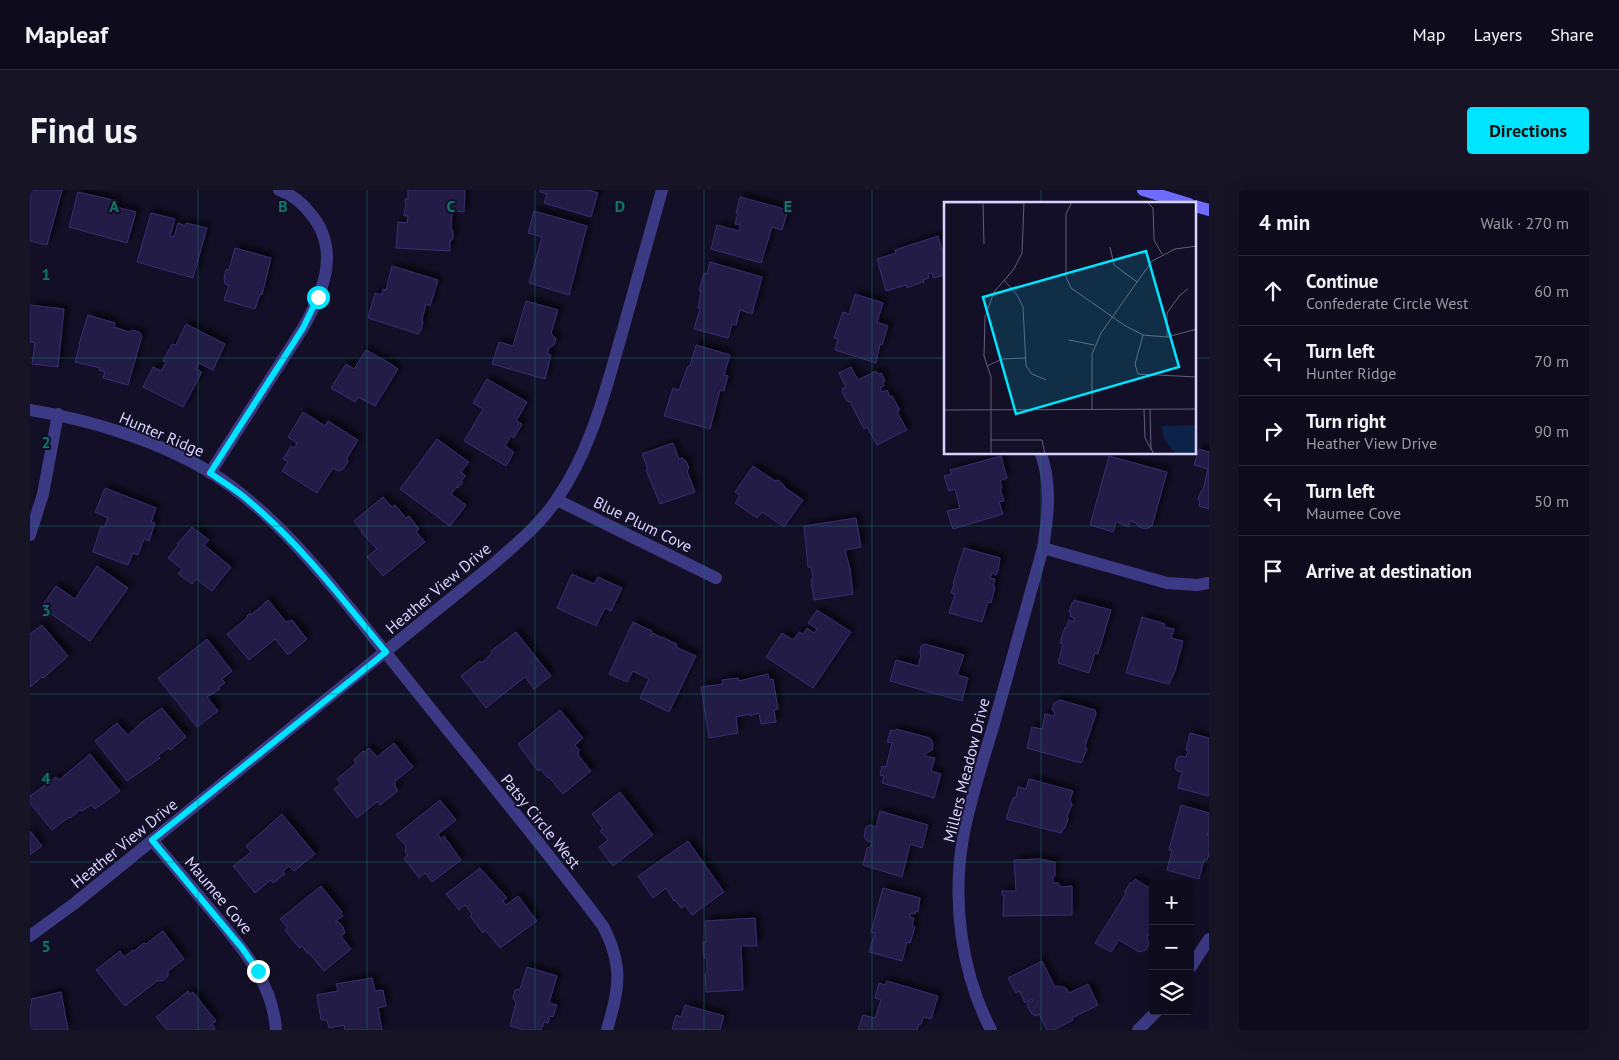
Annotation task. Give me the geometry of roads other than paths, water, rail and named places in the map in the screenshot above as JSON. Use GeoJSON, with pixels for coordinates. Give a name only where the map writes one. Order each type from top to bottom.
{"type":"FeatureCollection","features":[{"type":"Feature","properties":{"kind":"street"},"geometry":{"type":"LineString","coordinates":[[210,473],[303,328],[325,280],[327,246],[317,221],[294,198],[279,190]]}},
{"type":"Feature","properties":{"kind":"street","name":"Heather View Drive"},"geometry":{"type":"LineString","coordinates":[[30,936],[75,903],[491,566],[526,534],[557,500],[572,474],[600,407],[662,190]]}},
{"type":"Feature","properties":{"kind":"street"},"geometry":{"type":"LineString","coordinates":[[1143,190],[1182,202]]}},
{"type":"Feature","properties":{"kind":"street"},"geometry":{"type":"LineString","coordinates":[[1196,206],[1209,210]]}},
{"type":"Feature","properties":{"kind":"street","name":"Hunter Ridge"},"geometry":{"type":"LineString","coordinates":[[30,410],[58,414],[98,424],[177,455],[210,473],[249,500],[282,531],[322,574],[386,652]]}},
{"type":"Feature","properties":{"kind":"street"},"geometry":{"type":"LineString","coordinates":[[30,535],[43,494],[58,414]]}},
{"type":"Feature","properties":{"kind":"street","name":"Millers Meadow Drive"},"geometry":{"type":"LineString","coordinates":[[992,1030],[984,1017],[972,984],[962,942],[959,908],[960,863],[963,837],[975,790],[1043,548],[1049,489],[1041,455]]}},
{"type":"Feature","properties":{"kind":"street","name":"Blue Plum Cove"},"geometry":{"type":"LineString","coordinates":[[557,500],[716,578]]}},
{"type":"Feature","properties":{"kind":"street"},"geometry":{"type":"LineString","coordinates":[[1043,548],[1167,583],[1197,585],[1209,583]]}},
{"type":"Feature","properties":{"kind":"street","name":"Patsy Circle West"},"geometry":{"type":"LineString","coordinates":[[386,652],[603,926],[616,958],[618,970],[616,996],[607,1030]]}},
{"type":"Feature","properties":{"kind":"street","name":"Maumee Cove"},"geometry":{"type":"LineString","coordinates":[[152,840],[242,948],[258,971],[273,1011],[276,1030]]}},
{"type":"Feature","properties":{"kind":"street"},"geometry":{"type":"LineString","coordinates":[[1194,962],[1209,939]]}},
{"type":"Feature","properties":{"kind":"street"},"geometry":{"type":"LineString","coordinates":[[1138,1030],[1154,1015]]}}]}
